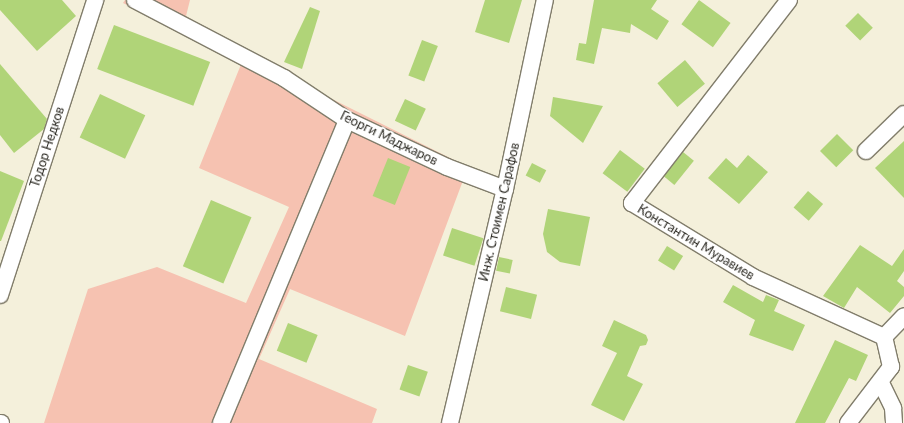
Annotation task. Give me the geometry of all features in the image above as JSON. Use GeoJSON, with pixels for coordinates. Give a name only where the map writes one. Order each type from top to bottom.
{"type":"FeatureCollection","features":[{"type":"Feature","properties":{"kind":"street","name":"Тодор Недков"},"geometry":{"type":"LineString","coordinates":[[0,295],[95,0]]}},
{"type":"Feature","properties":{"kind":"street","name":"Георги Маджаров"},"geometry":{"type":"LineString","coordinates":[[135,0],[215,40],[284,78],[347,120],[447,167],[505,189]]}},
{"type":"Feature","properties":{"kind":"street","name":"Инж. Стоимен Сарафов"},"geometry":{"type":"LineString","coordinates":[[450,423],[505,189],[545,0]]}},
{"type":"Feature","properties":{"kind":"street","name":"Константин Муравиев"},"geometry":{"type":"LineString","coordinates":[[790,0],[632,203],[753,277],[884,337]]}},
{"type":"Feature","properties":{"kind":"street"},"geometry":{"type":"LineString","coordinates":[[866,151],[904,114]]}},
{"type":"Feature","properties":{"kind":"street"},"geometry":{"type":"LineString","coordinates":[[221,423],[347,120]]}},
{"type":"Feature","properties":{"kind":"street"},"geometry":{"type":"LineString","coordinates":[[848,423],[881,383],[891,367],[884,337],[904,316]]}},
{"type":"Feature","properties":{"kind":"street"},"geometry":{"type":"LineString","coordinates":[[881,383],[893,408],[894,423]]}},
{"type":"Feature","properties":{"kind":"shaded area"},"geometry":{"type":"Polygon","coordinates":[[[125,0],[190,0],[186,16],[298,82],[468,167],[405,336],[290,289],[259,359],[377,409],[372,423],[44,423],[88,289],[157,267],[246,303],[289,207],[199,168],[242,62],[123,3],[125,0]]]}},
{"type":"Feature","properties":{"kind":"building"},"geometry":{"type":"Polygon","coordinates":[[[0,0],[62,0],[76,16],[37,51],[0,10],[0,0]]]}},
{"type":"Feature","properties":{"kind":"building"},"geometry":{"type":"Polygon","coordinates":[[[485,0],[522,0],[509,43],[475,32],[485,0]]]}},
{"type":"Feature","properties":{"kind":"building"},"geometry":{"type":"Polygon","coordinates":[[[594,0],[657,0],[651,9],[669,21],[657,40],[631,24],[630,33],[602,28],[594,64],[576,60],[579,43],[586,44],[594,0]]]}},
{"type":"Feature","properties":{"kind":"building"},"geometry":{"type":"Polygon","coordinates":[[[699,0],[731,23],[713,47],[681,24],[699,0]]]}},
{"type":"Feature","properties":{"kind":"building"},"geometry":{"type":"Polygon","coordinates":[[[310,7],[320,11],[302,69],[284,62],[310,7]]]}},
{"type":"Feature","properties":{"kind":"building"},"geometry":{"type":"Polygon","coordinates":[[[858,13],[873,28],[860,41],[845,26],[858,13]]]}},
{"type":"Feature","properties":{"kind":"building"},"geometry":{"type":"Polygon","coordinates":[[[114,25],[210,62],[193,106],[97,69],[114,25]]]}},
{"type":"Feature","properties":{"kind":"building"},"geometry":{"type":"Polygon","coordinates":[[[422,40],[438,46],[424,82],[408,75],[422,40]]]}},
{"type":"Feature","properties":{"kind":"building"},"geometry":{"type":"Polygon","coordinates":[[[685,60],[705,84],[677,107],[657,83],[685,60]]]}},
{"type":"Feature","properties":{"kind":"building"},"geometry":{"type":"Polygon","coordinates":[[[0,64],[47,119],[44,129],[14,153],[0,135],[0,64]]]}},
{"type":"Feature","properties":{"kind":"building"},"geometry":{"type":"Polygon","coordinates":[[[100,94],[145,115],[125,159],[80,138],[100,94]]]}},
{"type":"Feature","properties":{"kind":"building"},"geometry":{"type":"Polygon","coordinates":[[[553,97],[603,106],[583,143],[550,116],[553,97]]]}},
{"type":"Feature","properties":{"kind":"building"},"geometry":{"type":"Polygon","coordinates":[[[405,99],[426,109],[416,130],[395,121],[405,99]]]}},
{"type":"Feature","properties":{"kind":"building"},"geometry":{"type":"Polygon","coordinates":[[[837,134],[853,150],[836,167],[820,151],[837,134]]]}},
{"type":"Feature","properties":{"kind":"building"},"geometry":{"type":"Polygon","coordinates":[[[904,141],[904,198],[875,168],[904,141]]]}},
{"type":"Feature","properties":{"kind":"building"},"geometry":{"type":"Polygon","coordinates":[[[620,150],[645,169],[627,192],[603,173],[620,150]]]}},
{"type":"Feature","properties":{"kind":"building"},"geometry":{"type":"Polygon","coordinates":[[[683,152],[694,161],[674,185],[663,176],[683,152]]]}},
{"type":"Feature","properties":{"kind":"building"},"geometry":{"type":"Polygon","coordinates":[[[748,155],[768,172],[739,204],[708,178],[726,158],[737,168],[748,155]]]}},
{"type":"Feature","properties":{"kind":"building"},"geometry":{"type":"Polygon","coordinates":[[[388,158],[410,167],[395,205],[373,196],[388,158]]]}},
{"type":"Feature","properties":{"kind":"building"},"geometry":{"type":"Polygon","coordinates":[[[532,163],[546,170],[540,183],[526,175],[532,163]]]}},
{"type":"Feature","properties":{"kind":"building"},"geometry":{"type":"Polygon","coordinates":[[[0,171],[24,181],[1,241],[0,241],[0,171]]]}},
{"type":"Feature","properties":{"kind":"building"},"geometry":{"type":"Polygon","coordinates":[[[808,191],[823,204],[809,221],[794,208],[808,191]]]}},
{"type":"Feature","properties":{"kind":"building"},"geometry":{"type":"Polygon","coordinates":[[[211,200],[252,217],[223,283],[183,266],[211,200]]]}},
{"type":"Feature","properties":{"kind":"building"},"geometry":{"type":"Polygon","coordinates":[[[548,209],[590,217],[580,266],[560,262],[547,252],[543,234],[548,209]]]}},
{"type":"Feature","properties":{"kind":"building"},"geometry":{"type":"Polygon","coordinates":[[[452,228],[483,238],[474,266],[443,256],[452,228]]]}},
{"type":"Feature","properties":{"kind":"building"},"geometry":{"type":"Polygon","coordinates":[[[860,245],[892,266],[904,249],[904,271],[897,281],[904,287],[904,296],[890,313],[857,287],[844,308],[823,296],[860,245]]]}},
{"type":"Feature","properties":{"kind":"building"},"geometry":{"type":"Polygon","coordinates":[[[667,246],[683,256],[674,270],[658,260],[667,246]]]}},
{"type":"Feature","properties":{"kind":"building"},"geometry":{"type":"Polygon","coordinates":[[[499,257],[513,260],[510,274],[496,271],[499,257]]]}},
{"type":"Feature","properties":{"kind":"building"},"geometry":{"type":"Polygon","coordinates":[[[733,285],[763,302],[766,295],[779,300],[774,311],[805,325],[793,351],[749,335],[755,320],[723,302],[733,285]]]}},
{"type":"Feature","properties":{"kind":"building"},"geometry":{"type":"Polygon","coordinates":[[[506,287],[537,295],[531,319],[500,311],[506,287]]]}},
{"type":"Feature","properties":{"kind":"building"},"geometry":{"type":"Polygon","coordinates":[[[614,320],[646,335],[648,340],[646,345],[640,346],[627,376],[643,384],[624,421],[591,405],[617,353],[602,346],[614,320]]]}},
{"type":"Feature","properties":{"kind":"building"},"geometry":{"type":"Polygon","coordinates":[[[288,323],[318,335],[306,363],[277,351],[288,323]]]}},
{"type":"Feature","properties":{"kind":"building"},"geometry":{"type":"Polygon","coordinates":[[[835,340],[868,355],[856,381],[849,378],[825,423],[795,423],[835,340]]]}},
{"type":"Feature","properties":{"kind":"building"},"geometry":{"type":"Polygon","coordinates":[[[408,365],[428,372],[419,396],[400,390],[408,365]]]}}]}
